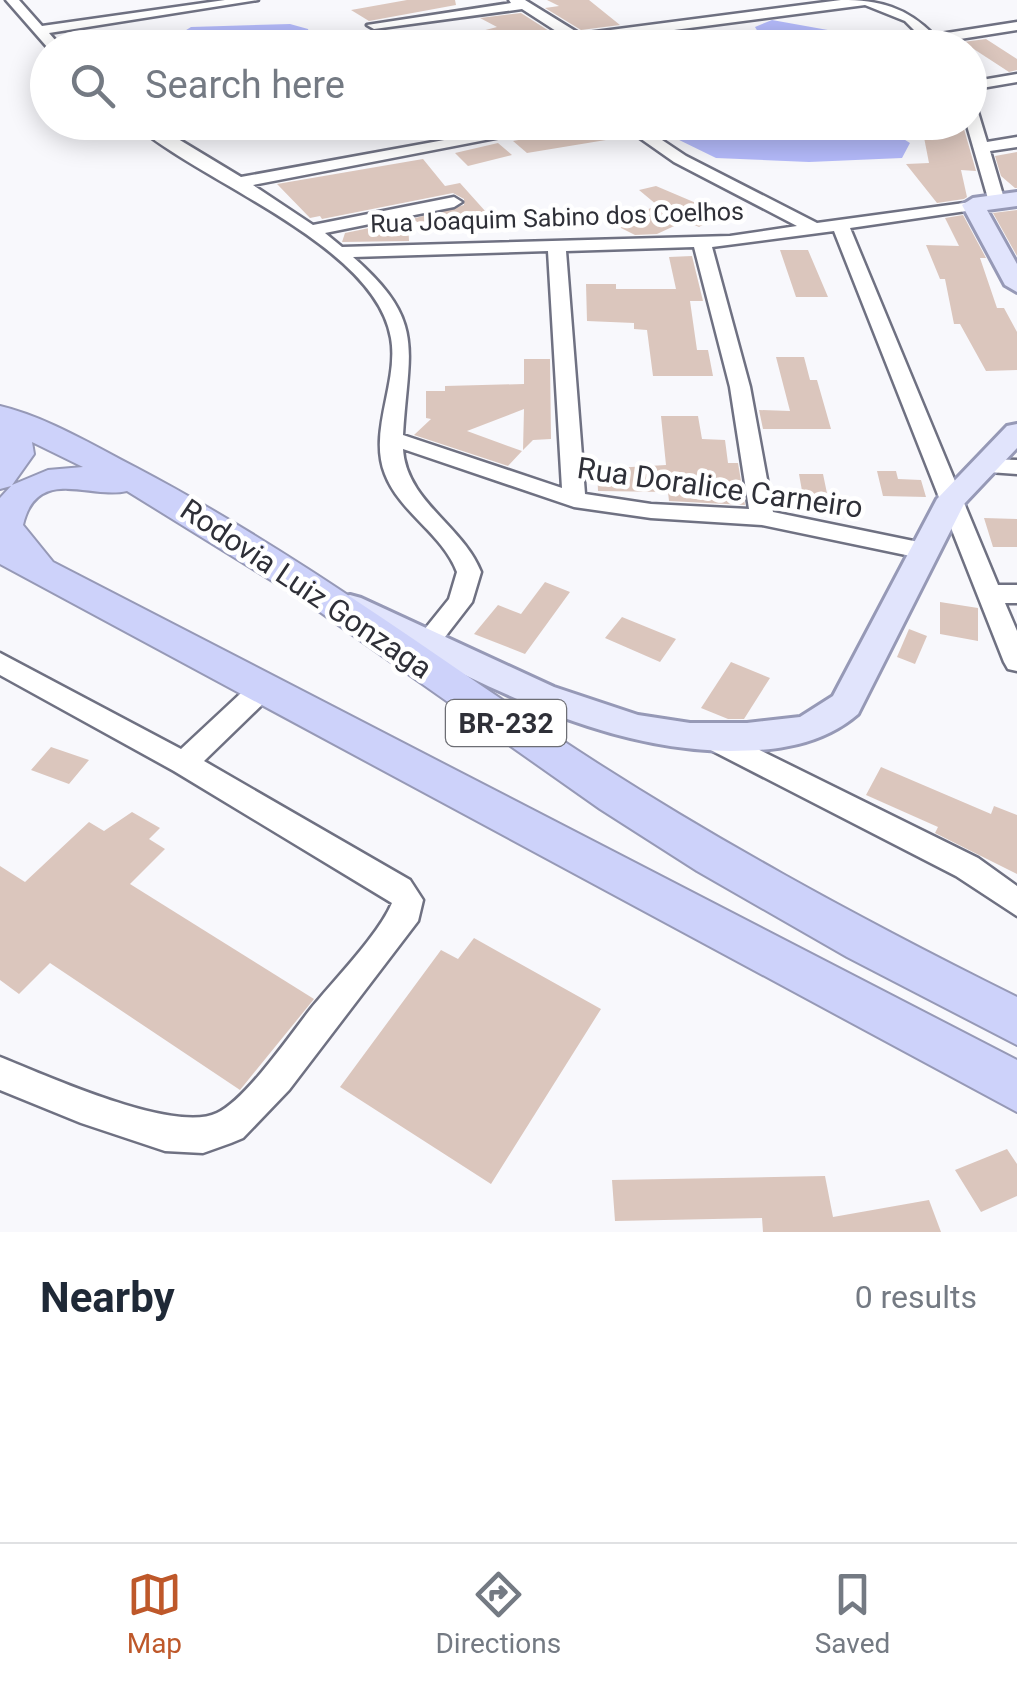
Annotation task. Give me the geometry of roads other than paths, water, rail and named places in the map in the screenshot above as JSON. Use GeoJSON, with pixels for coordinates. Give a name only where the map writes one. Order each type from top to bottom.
{"type":"FeatureCollection","features":[{"type":"Feature","properties":{"kind":"highway"},"geometry":{"type":"LineString","coordinates":[[0,478],[18,454],[6,417]]}},
{"type":"Feature","properties":{"kind":"highway","name":"Rodovia Luiz Gonzaga"},"geometry":{"type":"LineString","coordinates":[[6,417],[184,506],[309,589],[505,699],[617,799],[748,880],[1017,1022]]}},
{"type":"Feature","properties":{"kind":"highway"},"geometry":{"type":"LineString","coordinates":[[48,574],[4,527],[14,504],[39,484],[72,475],[96,477],[184,506]]}},
{"type":"Feature","properties":{"kind":"highway","name":"BR-232"},"geometry":{"type":"LineString","coordinates":[[0,549],[1017,1088]]}},
{"type":"Feature","properties":{"kind":"main road"},"geometry":{"type":"LineString","coordinates":[[996,202],[1017,286]]}},
{"type":"Feature","properties":{"kind":"main road"},"geometry":{"type":"LineString","coordinates":[[309,589],[428,640],[505,699],[664,736],[716,739],[796,732],[835,716],[858,688],[952,499],[1017,432]]}},
{"type":"Feature","properties":{"kind":"street"},"geometry":{"type":"LineString","coordinates":[[12,0],[41,30],[252,0]]}},
{"type":"Feature","properties":{"kind":"street"},"geometry":{"type":"LineString","coordinates":[[665,30],[868,0],[910,18],[923,30]]}},
{"type":"Feature","properties":{"kind":"street"},"geometry":{"type":"LineString","coordinates":[[374,25],[519,2],[564,30]]}},
{"type":"Feature","properties":{"kind":"street"},"geometry":{"type":"LineString","coordinates":[[987,32],[1017,26]]}},
{"type":"Feature","properties":{"kind":"street"},"geometry":{"type":"LineString","coordinates":[[987,83],[1017,78]]}},
{"type":"Feature","properties":{"kind":"street"},"geometry":{"type":"LineString","coordinates":[[168,140],[311,230],[382,296],[397,320],[402,362],[394,440],[396,474],[451,539],[470,572],[460,602],[428,640]]}},
{"type":"Feature","properties":{"kind":"street"},"geometry":{"type":"LineString","coordinates":[[237,183],[472,140]]}},
{"type":"Feature","properties":{"kind":"street"},"geometry":{"type":"LineString","coordinates":[[652,140],[814,228]]}},
{"type":"Feature","properties":{"kind":"street"},"geometry":{"type":"LineString","coordinates":[[981,140],[996,202]]}},
{"type":"Feature","properties":{"kind":"street"},"geometry":{"type":"LineString","coordinates":[[984,147],[1017,142]]}},
{"type":"Feature","properties":{"kind":"street"},"geometry":{"type":"LineString","coordinates":[[311,230],[454,202]]}},
{"type":"Feature","properties":{"kind":"street","name":"Rua Joaquim Sabino dos Coelhos"},"geometry":{"type":"LineString","coordinates":[[336,252],[702,243],[996,202]]}},
{"type":"Feature","properties":{"kind":"street"},"geometry":{"type":"LineString","coordinates":[[840,224],[1017,662]]}},
{"type":"Feature","properties":{"kind":"street"},"geometry":{"type":"LineString","coordinates":[[702,243],[740,387],[762,517]]}},
{"type":"Feature","properties":{"kind":"street"},"geometry":{"type":"LineString","coordinates":[[557,246],[574,500]]}},
{"type":"Feature","properties":{"kind":"street","name":"Rua Doralice Carneiro"},"geometry":{"type":"LineString","coordinates":[[394,440],[574,500],[651,511],[762,517],[926,551]]}},
{"type":"Feature","properties":{"kind":"street"},"geometry":{"type":"LineString","coordinates":[[983,466],[1017,468]]}},
{"type":"Feature","properties":{"kind":"street"},"geometry":{"type":"LineString","coordinates":[[987,594],[1017,594]]}},
{"type":"Feature","properties":{"kind":"street"},"geometry":{"type":"LineString","coordinates":[[0,663],[184,762],[398,889],[408,900],[407,911],[277,1078],[230,1126],[203,1135],[165,1133],[0,1073]]}},
{"type":"Feature","properties":{"kind":"street"},"geometry":{"type":"LineString","coordinates":[[184,762],[263,688]]}},
{"type":"Feature","properties":{"kind":"street"},"geometry":{"type":"LineString","coordinates":[[716,739],[967,867],[1017,902]]}},
{"type":"Feature","properties":{"kind":"water"},"geometry":{"type":"Polygon","coordinates":[[[772,20],[828,30],[757,30],[755,27],[772,20]]]}},
{"type":"Feature","properties":{"kind":"water"},"geometry":{"type":"Polygon","coordinates":[[[290,24],[308,30],[186,30],[290,24]]]}},
{"type":"Feature","properties":{"kind":"water"},"geometry":{"type":"Polygon","coordinates":[[[679,140],[910,143],[902,158],[809,162],[716,158],[679,140]]]}}]}
